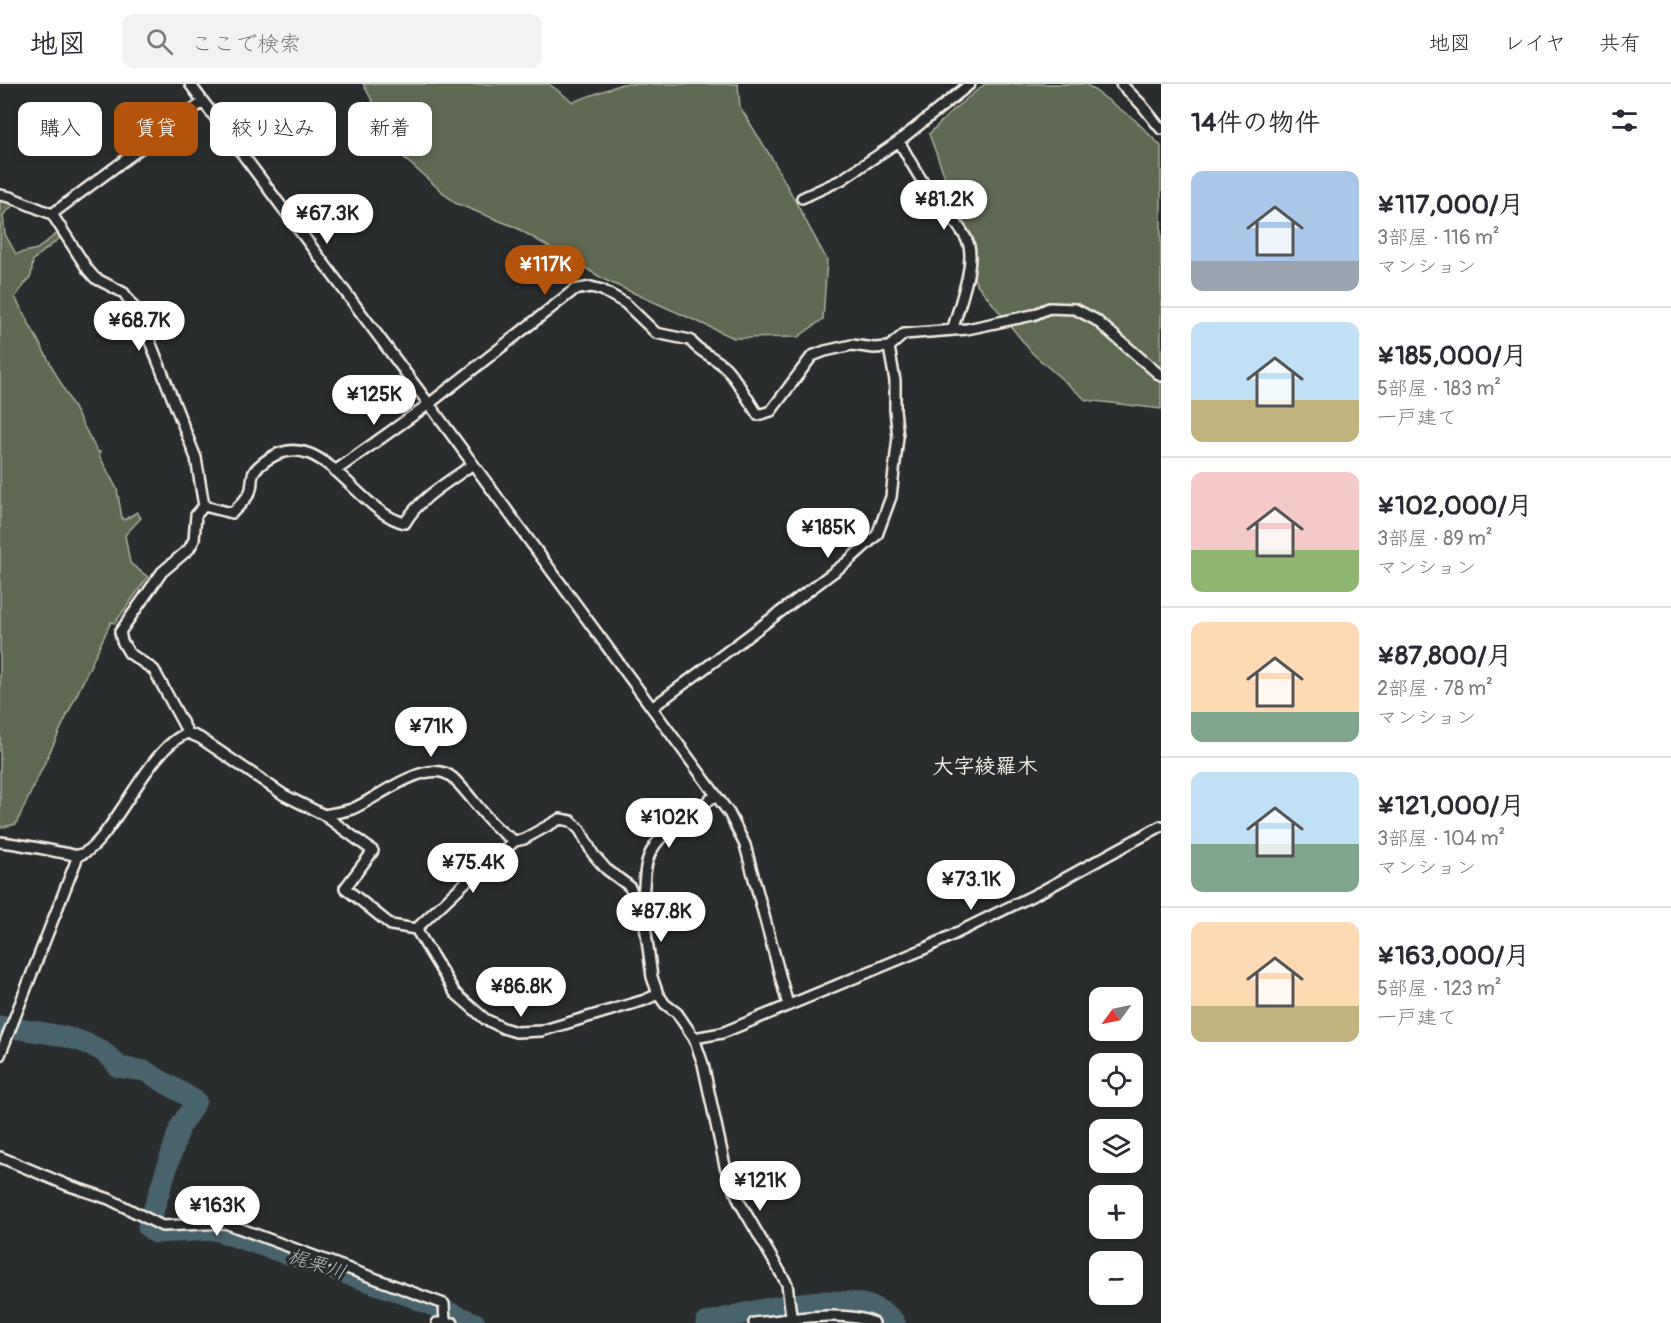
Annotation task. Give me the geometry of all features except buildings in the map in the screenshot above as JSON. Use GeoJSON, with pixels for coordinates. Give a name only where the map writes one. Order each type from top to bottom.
{"type":"FeatureCollection","features":[{"type":"Feature","properties":{"kind":"street"},"geometry":{"type":"LineString","coordinates":[[190,84],[429,404],[729,813],[745,845],[788,1005]]}},
{"type":"Feature","properties":{"kind":"street"},"geometry":{"type":"LineString","coordinates":[[802,198],[841,180],[899,141],[970,84]]}},
{"type":"Feature","properties":{"kind":"street"},"geometry":{"type":"LineString","coordinates":[[1121,84],[1161,129]]}},
{"type":"Feature","properties":{"kind":"street"},"geometry":{"type":"LineString","coordinates":[[52,214],[203,102]]}},
{"type":"Feature","properties":{"kind":"street"},"geometry":{"type":"LineString","coordinates":[[899,141],[934,198],[964,232],[969,246],[970,261],[953,328]]}},
{"type":"Feature","properties":{"kind":"street"},"geometry":{"type":"LineString","coordinates":[[0,195],[52,214],[88,270],[95,278],[124,293],[140,316],[196,458],[204,506]]}},
{"type":"Feature","properties":{"kind":"street"},"geometry":{"type":"LineString","coordinates":[[335,471],[429,404],[574,290],[591,286],[625,303],[656,333],[690,340],[696,350],[712,356],[727,369],[758,415],[771,411],[812,356],[852,345],[874,348],[889,347],[904,334],[953,328],[968,329],[1033,315],[1049,308],[1075,309],[1107,327],[1161,376]]}},
{"type":"Feature","properties":{"kind":"street"},"geometry":{"type":"LineString","coordinates":[[653,708],[847,562],[877,535],[891,496],[898,437],[895,381],[889,347]]}},
{"type":"Feature","properties":{"kind":"street"},"geometry":{"type":"LineString","coordinates":[[204,506],[232,513],[251,491],[251,476],[257,467],[278,454],[307,452],[323,459],[381,514],[393,521],[405,524],[411,512],[423,500],[473,464]]}},
{"type":"Feature","properties":{"kind":"street"},"geometry":{"type":"LineString","coordinates":[[204,506],[196,515],[194,540],[189,549],[162,572],[120,632],[129,653],[154,670],[188,733],[200,738],[284,795],[324,815],[373,851],[345,888],[391,925],[416,929],[455,993],[485,1019],[516,1032],[541,1031],[645,1000],[658,994]]}},
{"type":"Feature","properties":{"kind":"street"},"geometry":{"type":"LineString","coordinates":[[0,842],[78,856],[95,847],[132,791],[170,744],[178,736],[188,733]]}},
{"type":"Feature","properties":{"kind":"street"},"geometry":{"type":"LineString","coordinates":[[324,815],[353,808],[408,779],[426,772],[438,771],[451,776],[503,835],[515,841]]}},
{"type":"Feature","properties":{"kind":"street"},"geometry":{"type":"LineString","coordinates":[[637,901],[643,896],[647,864],[656,844],[716,795]]}},
{"type":"Feature","properties":{"kind":"street"},"geometry":{"type":"LineString","coordinates":[[416,929],[471,877],[515,841],[524,839],[560,819],[570,821],[580,830],[593,854],[606,869],[629,886],[637,901],[645,925],[652,977],[658,994],[683,1020],[694,1038],[703,1064],[725,1166],[740,1203],[787,1284],[792,1319]]}},
{"type":"Feature","properties":{"kind":"street"},"geometry":{"type":"LineString","coordinates":[[694,1038],[722,1033],[924,949],[1042,891],[1161,826]]}},
{"type":"Feature","properties":{"kind":"street"},"geometry":{"type":"LineString","coordinates":[[0,1055],[78,856]]}},
{"type":"Feature","properties":{"kind":"street"},"geometry":{"type":"LineString","coordinates":[[0,1157],[67,1185],[109,1199],[162,1226],[225,1223],[411,1291],[444,1304],[445,1323]]}},
{"type":"Feature","properties":{"kind":"street"},"geometry":{"type":"LineString","coordinates":[[754,1323],[823,1316],[866,1319],[873,1323]]}},
{"type":"Feature","properties":{"kind":"green space"},"geometry":{"type":"Polygon","coordinates":[[[363,84],[549,84],[573,102],[622,84],[738,84],[740,107],[774,162],[827,260],[823,319],[798,337],[734,338],[607,281],[515,227],[455,203],[405,159],[403,156],[432,156],[432,102],[373,102],[363,84]]]}},
{"type":"Feature","properties":{"kind":"green space"},"geometry":{"type":"Polygon","coordinates":[[[985,84],[1086,84],[1135,120],[1161,146],[1161,409],[1086,400],[1033,354],[976,283],[959,236],[952,196],[929,134],[954,109],[985,84]]]}},
{"type":"Feature","properties":{"kind":"green space"},"geometry":{"type":"Polygon","coordinates":[[[0,200],[17,202],[3,215],[5,234],[16,254],[37,249],[59,232],[61,237],[33,260],[31,276],[15,297],[97,451],[100,452],[99,455],[117,489],[122,518],[124,520],[137,512],[141,518],[125,535],[130,563],[148,577],[115,623],[111,622],[16,824],[0,828],[0,200]]]}},
{"type":"Feature","properties":{"kind":"waterway","name":"梶栗川"},"geometry":{"type":"LineString","coordinates":[[0,1026],[81,1041],[109,1056],[118,1067],[145,1071],[196,1101],[180,1127],[148,1227],[156,1233],[215,1230],[400,1292],[475,1323]]}},
{"type":"Feature","properties":{"kind":"waterway","name":"梶栗川"},"geometry":{"type":"LineString","coordinates":[[706,1323],[777,1306],[833,1301],[859,1303],[880,1310],[895,1323]]}},
{"type":"Feature","properties":{"kind":"district","name":"大字綾羅木"},"geometry":{"type":"Point","coordinates":[985,766]}}]}
